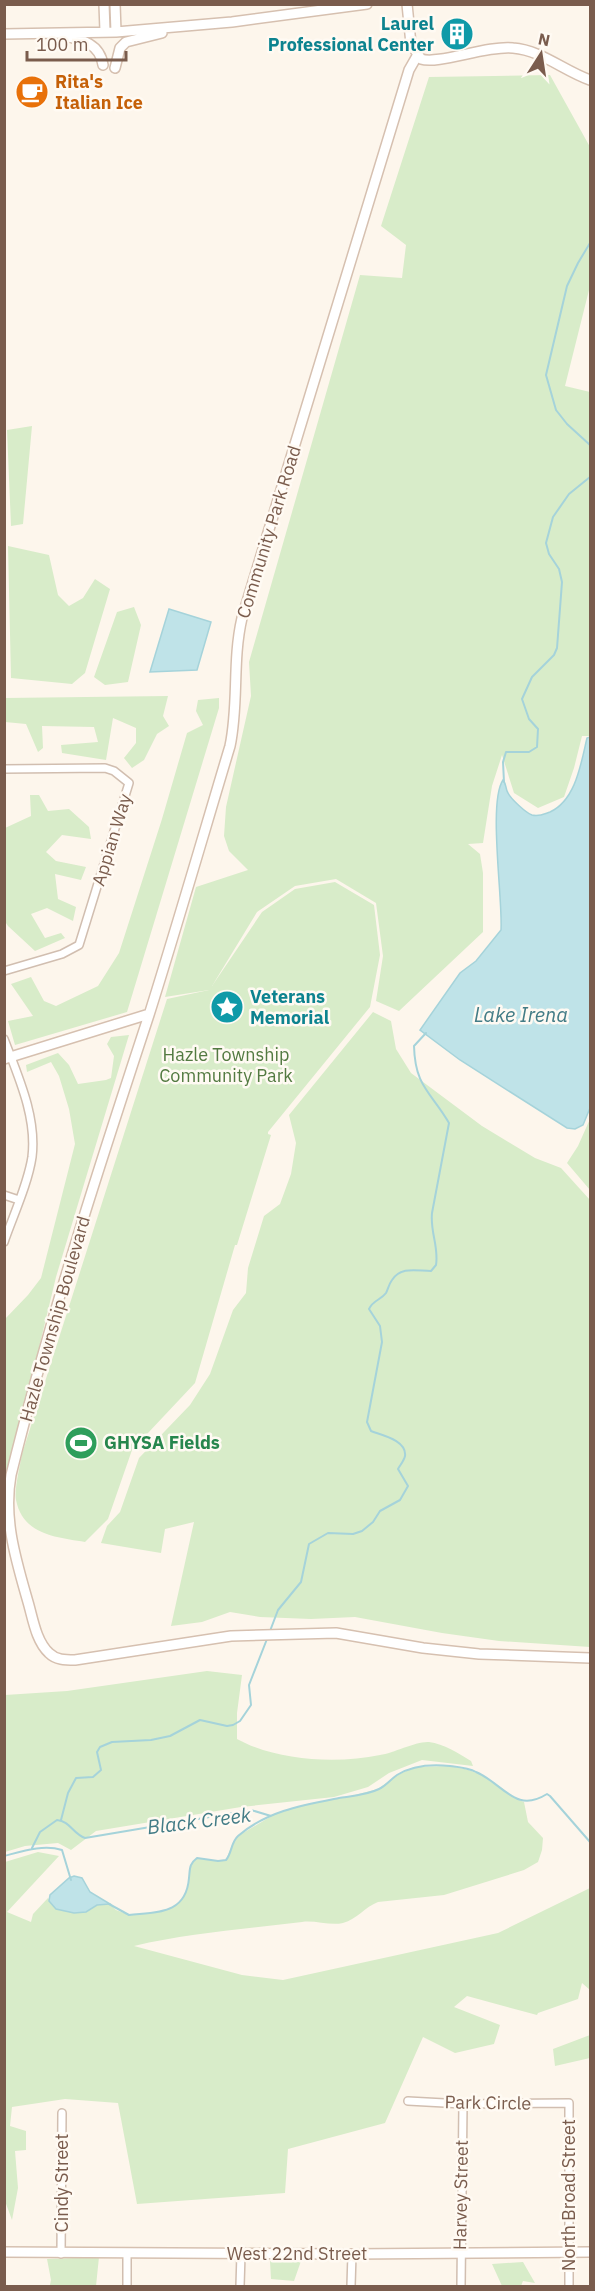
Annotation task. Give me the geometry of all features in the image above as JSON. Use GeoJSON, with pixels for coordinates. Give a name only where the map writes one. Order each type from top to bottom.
{"type":"FeatureCollection","features":[{"type":"Feature","properties":{"kind":"street"},"geometry":{"type":"LineString","coordinates":[[104,4],[105,31]]}},
{"type":"Feature","properties":{"kind":"street"},"geometry":{"type":"LineString","coordinates":[[115,4],[116,32]]}},
{"type":"Feature","properties":{"kind":"street"},"geometry":{"type":"LineString","coordinates":[[4,34],[116,32],[232,22],[367,4]]}},
{"type":"Feature","properties":{"kind":"street"},"geometry":{"type":"LineString","coordinates":[[407,4],[411,44],[417,56],[430,60],[478,50],[514,48],[530,51],[591,80]]}},
{"type":"Feature","properties":{"kind":"street"},"geometry":{"type":"LineString","coordinates":[[115,68],[120,48],[126,42],[152,34],[214,27],[232,22]]}},
{"type":"Feature","properties":{"kind":"street"},"geometry":{"type":"LineString","coordinates":[[47,33],[81,40],[97,47],[104,65]]}},
{"type":"Feature","properties":{"kind":"street","name":"Community Park Road"},"geometry":{"type":"LineString","coordinates":[[149,1014],[230,746],[234,726],[235,659],[242,618],[409,70],[417,56]]}},
{"type":"Feature","properties":{"kind":"street","name":"Appian Way"},"geometry":{"type":"LineString","coordinates":[[4,769],[105,768],[114,771],[129,783],[79,945],[63,954],[4,971]]}},
{"type":"Feature","properties":{"kind":"street"},"geometry":{"type":"LineString","coordinates":[[8,1058],[149,1014]]}},
{"type":"Feature","properties":{"kind":"street","name":"Hazle Township Boulevard"},"geometry":{"type":"LineString","coordinates":[[149,1014],[65,1281],[9,1487],[9,1522],[13,1550],[36,1630],[44,1647],[58,1659],[75,1660],[231,1636],[336,1633],[423,1648],[479,1654],[591,1658]]}},
{"type":"Feature","properties":{"kind":"street"},"geometry":{"type":"LineString","coordinates":[[4,1039],[8,1058],[28,1108],[33,1134],[32,1158],[4,1242]]}},
{"type":"Feature","properties":{"kind":"street"},"geometry":{"type":"LineString","coordinates":[[4,1195],[19,1200]]}},
{"type":"Feature","properties":{"kind":"street","name":"Park Circle"},"geometry":{"type":"LineString","coordinates":[[408,2101],[463,2104],[569,2103]]}},
{"type":"Feature","properties":{"kind":"street","name":"North Broad Street"},"geometry":{"type":"LineString","coordinates":[[569,2103],[569,2286]]}},
{"type":"Feature","properties":{"kind":"street","name":"Harvey Street"},"geometry":{"type":"LineString","coordinates":[[461,2286],[463,2104]]}},
{"type":"Feature","properties":{"kind":"street","name":"Cindy Street"},"geometry":{"type":"LineString","coordinates":[[61,2254],[62,2113]]}},
{"type":"Feature","properties":{"kind":"street","name":"West 22nd Street"},"geometry":{"type":"LineString","coordinates":[[4,2252],[352,2254],[591,2252]]}},
{"type":"Feature","properties":{"kind":"street"},"geometry":{"type":"LineString","coordinates":[[127,2253],[127,2286]]}},
{"type":"Feature","properties":{"kind":"street"},"geometry":{"type":"LineString","coordinates":[[240,2286],[241,2254]]}},
{"type":"Feature","properties":{"kind":"street"},"geometry":{"type":"LineString","coordinates":[[351,2286],[352,2254]]}},
{"type":"Feature","properties":{"kind":"green space","name":"Hazle Township Community Park"},"geometry":{"type":"Polygon","coordinates":[[[550,75],[590,147],[590,286],[565,386],[590,392],[590,736],[582,736],[564,797],[538,808],[514,793],[502,755],[492,786],[483,843],[468,844],[480,854],[483,873],[483,932],[399,1011],[376,1001],[383,956],[376,903],[336,879],[295,886],[257,912],[212,986],[262,912],[295,889],[335,882],[374,905],[380,955],[370,1007],[268,1132],[271,1135],[237,1245],[235,1245],[195,1383],[132,1450],[108,1519],[85,1542],[52,1536],[33,1527],[20,1512],[16,1500],[16,1484],[22,1454],[167,999],[209,990],[165,997],[196,887],[248,870],[229,851],[224,836],[226,807],[251,696],[249,662],[360,275],[402,278],[406,245],[381,226],[429,77],[550,75]]]}},
{"type":"Feature","properties":{"kind":"green space"},"geometry":{"type":"Polygon","coordinates":[[[32,426],[23,524],[11,526],[7,430],[32,426]]]}},
{"type":"Feature","properties":{"kind":"green space"},"geometry":{"type":"Polygon","coordinates":[[[8,546],[49,555],[58,595],[69,606],[83,598],[95,579],[110,589],[85,673],[72,684],[11,678],[8,546]]]}},
{"type":"Feature","properties":{"kind":"green space"},"geometry":{"type":"Polygon","coordinates":[[[134,607],[141,625],[128,682],[105,685],[94,677],[117,612],[134,607]]]}},
{"type":"Feature","properties":{"kind":"green space"},"geometry":{"type":"Polygon","coordinates":[[[168,696],[163,716],[169,726],[157,734],[144,760],[132,768],[124,758],[136,743],[136,728],[113,718],[106,760],[62,753],[61,745],[98,742],[94,727],[42,726],[43,748],[38,752],[26,724],[5,722],[5,698],[168,696]]]}},
{"type":"Feature","properties":{"kind":"green space"},"geometry":{"type":"Polygon","coordinates":[[[219,698],[219,708],[127,1012],[15,1045],[8,1021],[33,1016],[11,984],[31,977],[44,1001],[56,1006],[98,986],[119,953],[187,733],[203,725],[196,711],[198,700],[219,698]]]}},
{"type":"Feature","properties":{"kind":"green space"},"geometry":{"type":"Polygon","coordinates":[[[30,795],[39,795],[48,811],[69,809],[89,827],[91,839],[62,835],[46,852],[56,861],[86,867],[81,880],[55,874],[58,899],[76,907],[73,921],[47,908],[31,914],[45,938],[61,933],[65,938],[35,951],[4,920],[5,828],[31,816],[30,795]]]}},
{"type":"Feature","properties":{"kind":"green space"},"geometry":{"type":"Polygon","coordinates":[[[373,1012],[391,1021],[396,1049],[411,1073],[482,1126],[535,1158],[561,1168],[590,1200],[590,1647],[499,1641],[355,1617],[311,1619],[260,1617],[230,1612],[202,1622],[171,1626],[194,1522],[165,1529],[161,1553],[101,1543],[107,1526],[120,1512],[139,1458],[190,1405],[210,1374],[233,1310],[246,1293],[248,1268],[264,1216],[280,1204],[291,1174],[296,1143],[289,1115],[373,1012]]]}},
{"type":"Feature","properties":{"kind":"green space"},"geometry":{"type":"Polygon","coordinates":[[[129,1035],[56,1277],[5,1489],[5,1319],[41,1278],[75,1144],[69,1109],[59,1076],[51,1062],[27,1072],[26,1065],[58,1053],[69,1065],[78,1084],[106,1080],[111,1078],[114,1056],[107,1044],[111,1037],[129,1035]]]}},
{"type":"Feature","properties":{"kind":"green space"},"geometry":{"type":"Polygon","coordinates":[[[590,1119],[590,1190],[567,1163],[578,1146],[590,1119]]]}},
{"type":"Feature","properties":{"kind":"green space"},"geometry":{"type":"Polygon","coordinates":[[[207,1671],[242,1675],[237,1713],[237,1739],[253,1746],[288,1756],[326,1760],[363,1758],[429,1742],[456,1752],[471,1761],[473,1766],[422,1760],[389,1773],[368,1787],[334,1797],[241,1807],[96,1831],[71,1850],[58,1843],[25,1846],[5,1852],[5,1695],[67,1691],[207,1671]]]}},
{"type":"Feature","properties":{"kind":"green space"},"geometry":{"type":"Polygon","coordinates":[[[448,1766],[479,1774],[524,1802],[528,1822],[543,1838],[538,1862],[524,1870],[444,1895],[378,1902],[343,1923],[302,1922],[197,1935],[134,1946],[242,1975],[283,1980],[498,1933],[590,1888],[590,1990],[582,1983],[578,1999],[537,2015],[467,1996],[454,2007],[500,2025],[494,2044],[455,2053],[423,2037],[385,2123],[288,2149],[285,2193],[137,2204],[118,2103],[65,2099],[12,2107],[10,2126],[26,2131],[26,2150],[15,2151],[18,2188],[12,2220],[5,2201],[5,1862],[38,1852],[59,1856],[7,1912],[31,1922],[33,1914],[48,1898],[56,1909],[74,1913],[86,1912],[97,1905],[110,1904],[116,1910],[129,1915],[159,1912],[176,1905],[182,1899],[187,1890],[191,1867],[197,1858],[226,1860],[238,1836],[275,1814],[307,1804],[378,1789],[414,1767],[448,1766]]]}},
{"type":"Feature","properties":{"kind":"green space"},"geometry":{"type":"Polygon","coordinates":[[[590,2035],[590,2058],[555,2066],[553,2049],[590,2035]]]}},
{"type":"Feature","properties":{"kind":"green space"},"geometry":{"type":"Polygon","coordinates":[[[99,2257],[96,2286],[50,2285],[47,2259],[99,2257]]]}},
{"type":"Feature","properties":{"kind":"green space"},"geometry":{"type":"Polygon","coordinates":[[[270,2261],[301,2261],[294,2281],[271,2279],[270,2261]]]}},
{"type":"Feature","properties":{"kind":"green space"},"geometry":{"type":"Polygon","coordinates":[[[523,2262],[535,2283],[523,2281],[521,2286],[502,2286],[492,2264],[523,2262]]]}},
{"type":"Feature","properties":{"kind":"water"},"geometry":{"type":"Polygon","coordinates":[[[169,609],[211,622],[197,670],[150,672],[169,609]]]}},
{"type":"Feature","properties":{"kind":"water","name":"Lake Irena"},"geometry":{"type":"Polygon","coordinates":[[[590,737],[590,1108],[583,1125],[575,1129],[567,1128],[460,1060],[420,1030],[460,973],[476,961],[501,930],[496,829],[499,791],[503,780],[510,796],[526,812],[537,816],[550,812],[566,799],[572,790],[580,769],[587,738],[590,737]]]}},
{"type":"Feature","properties":{"kind":"water"},"geometry":{"type":"Polygon","coordinates":[[[74,1876],[82,1878],[90,1892],[110,1904],[97,1905],[86,1912],[74,1913],[56,1909],[49,1901],[50,1895],[74,1876]]]}},
{"type":"Feature","properties":{"kind":"waterway"},"geometry":{"type":"LineString","coordinates":[[590,243],[567,286],[546,375],[556,410],[567,424],[590,445]]}},
{"type":"Feature","properties":{"kind":"waterway"},"geometry":{"type":"LineString","coordinates":[[504,782],[503,762],[506,752],[529,752],[537,747],[538,729],[529,719],[522,699],[532,677],[554,655],[557,648],[562,582],[559,569],[549,554],[546,543],[553,517],[569,494],[590,477]]}},
{"type":"Feature","properties":{"kind":"waterway"},"geometry":{"type":"LineString","coordinates":[[270,1631],[278,1610],[301,1582],[309,1544],[328,1533],[353,1534],[362,1531],[373,1522],[380,1511],[400,1500],[408,1486],[398,1469],[405,1456],[405,1450],[398,1442],[371,1431],[367,1422],[382,1342],[380,1326],[369,1309],[386,1293],[392,1280],[400,1273],[410,1270],[431,1271],[436,1265],[432,1213],[449,1123],[425,1088],[417,1071],[414,1046],[426,1033]]}},
{"type":"Feature","properties":{"kind":"waterway"},"geometry":{"type":"LineString","coordinates":[[61,1820],[68,1793],[76,1778],[93,1777],[101,1770],[97,1752],[100,1747],[112,1742],[151,1740],[170,1736],[200,1720],[227,1726],[240,1721],[251,1705],[249,1685],[267,1639]]}},
{"type":"Feature","properties":{"kind":"waterway","name":"Black Creek"},"geometry":{"type":"LineString","coordinates":[[109,1904],[129,1915],[168,1909],[176,1905],[187,1890],[190,1867],[194,1860],[197,1858],[226,1860],[236,1838],[261,1820],[286,1810],[374,1791],[409,1769],[429,1765],[470,1770],[486,1777],[510,1795],[526,1801],[547,1794],[590,1842]]}},
{"type":"Feature","properties":{"kind":"waterway","name":"Black Creek"},"geometry":{"type":"LineString","coordinates":[[32,1848],[40,1832],[57,1820],[65,1823],[85,1838],[251,1810],[271,1816]]}},
{"type":"Feature","properties":{"kind":"waterway"},"geometry":{"type":"LineString","coordinates":[[4,1856],[41,1848],[62,1850],[71,1880]]}},
{"type":"Feature","properties":{"kind":"waterway","name":"Black Creek"},"geometry":{"type":"LineString","coordinates":[[590,1877],[590,1882]]}},
{"type":"Feature","properties":{"kind":"place","name":"Laurel Professional Center"},"geometry":{"type":"Point","coordinates":[457,34]}},
{"type":"Feature","properties":{"kind":"place","name":"Rita's Italian Ice"},"geometry":{"type":"Point","coordinates":[32,92]}},
{"type":"Feature","properties":{"kind":"place","name":"Veterans Memorial"},"geometry":{"type":"Point","coordinates":[227,1007]}},
{"type":"Feature","properties":{"kind":"place","name":"GHYSA Fields"},"geometry":{"type":"Point","coordinates":[81,1443]}}]}
